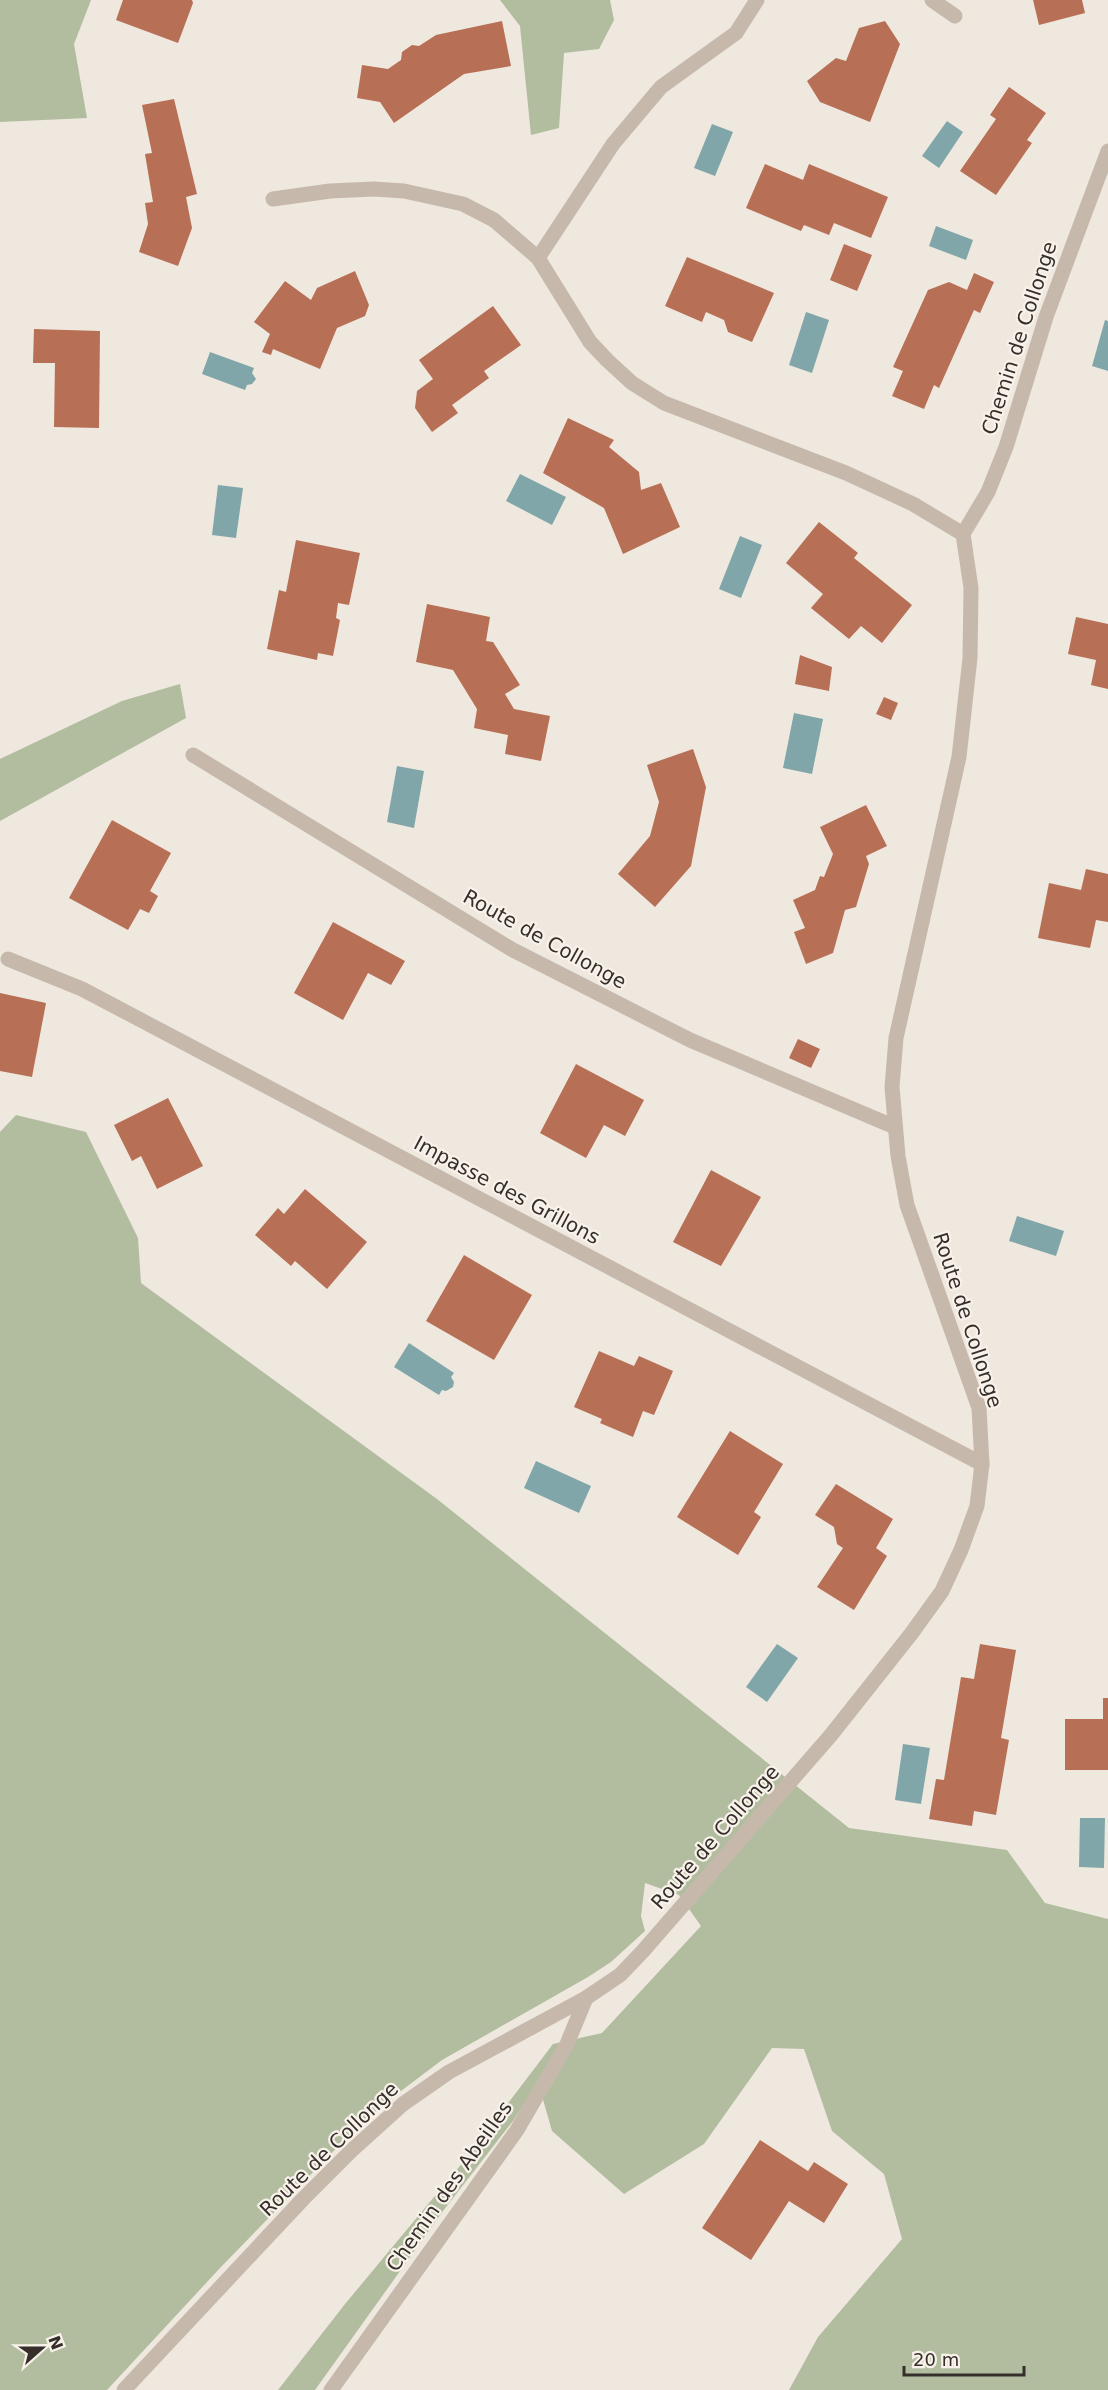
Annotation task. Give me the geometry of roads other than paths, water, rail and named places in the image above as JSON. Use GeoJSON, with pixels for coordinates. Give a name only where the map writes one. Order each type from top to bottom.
{"type":"FeatureCollection","features":[{"type":"Feature","properties":{"kind":"street"},"geometry":{"type":"LineString","coordinates":[[538,258],[620,136],[661,87],[736,33],[757,0]]}},
{"type":"Feature","properties":{"kind":"street"},"geometry":{"type":"LineString","coordinates":[[932,0],[955,16]]}},
{"type":"Feature","properties":{"kind":"street","name":"Chemin de Collonge"},"geometry":{"type":"LineString","coordinates":[[963,534],[988,492],[1006,447],[1046,317],[1108,151]]}},
{"type":"Feature","properties":{"kind":"street"},"geometry":{"type":"LineString","coordinates":[[273,199],[330,191],[374,189],[404,191],[462,204],[494,220],[538,258],[590,342],[632,383],[664,404],[846,473],[912,504],[963,534]]}},
{"type":"Feature","properties":{"kind":"street","name":"Route de Collonge"},"geometry":{"type":"LineString","coordinates":[[124,2390],[303,2199],[403,2104],[448,2072],[586,1998],[620,1975],[644,1952],[831,1735],[911,1634],[942,1592],[961,1551],[977,1506],[982,1464],[979,1408],[907,1205],[895,1127],[892,1087],[896,1038],[959,757],[970,658],[971,588],[963,534]]}},
{"type":"Feature","properties":{"kind":"street","name":"Route de Collonge"},"geometry":{"type":"LineString","coordinates":[[193,755],[513,950],[690,1040],[895,1127]]}},
{"type":"Feature","properties":{"kind":"street","name":"Impasse des Grillons"},"geometry":{"type":"LineString","coordinates":[[8,959],[82,989],[982,1464]]}},
{"type":"Feature","properties":{"kind":"street","name":"Chemin des Abeilles"},"geometry":{"type":"LineString","coordinates":[[331,2390],[517,2130],[567,2044],[586,1998]]}},
{"type":"Feature","properties":{"kind":"water"},"geometry":{"type":"Polygon","coordinates":[[[947,121],[963,132],[939,168],[922,156],[947,121]]]}},
{"type":"Feature","properties":{"kind":"water"},"geometry":{"type":"Polygon","coordinates":[[[712,124],[733,132],[715,176],[694,168],[712,124]]]}},
{"type":"Feature","properties":{"kind":"water"},"geometry":{"type":"Polygon","coordinates":[[[936,226],[973,240],[966,260],[929,246],[936,226]]]}},
{"type":"Feature","properties":{"kind":"water"},"geometry":{"type":"Polygon","coordinates":[[[806,312],[829,320],[812,373],[789,365],[806,312]]]}},
{"type":"Feature","properties":{"kind":"water"},"geometry":{"type":"Polygon","coordinates":[[[1105,320],[1108,321],[1108,371],[1092,366],[1105,320]]]}},
{"type":"Feature","properties":{"kind":"water"},"geometry":{"type":"Polygon","coordinates":[[[210,352],[254,368],[252,373],[256,379],[252,384],[247,385],[245,390],[202,374],[210,352]]]}},
{"type":"Feature","properties":{"kind":"water"},"geometry":{"type":"Polygon","coordinates":[[[520,474],[566,497],[552,525],[506,501],[520,474]]]}},
{"type":"Feature","properties":{"kind":"water"},"geometry":{"type":"Polygon","coordinates":[[[218,485],[243,488],[236,538],[212,535],[218,485]]]}},
{"type":"Feature","properties":{"kind":"water"},"geometry":{"type":"Polygon","coordinates":[[[740,536],[762,545],[741,598],[719,589],[740,536]]]}},
{"type":"Feature","properties":{"kind":"water"},"geometry":{"type":"Polygon","coordinates":[[[794,713],[823,719],[812,774],[783,768],[794,713]]]}},
{"type":"Feature","properties":{"kind":"water"},"geometry":{"type":"Polygon","coordinates":[[[397,766],[424,771],[414,828],[387,822],[397,766]]]}},
{"type":"Feature","properties":{"kind":"water"},"geometry":{"type":"Polygon","coordinates":[[[1017,1216],[1064,1231],[1056,1256],[1009,1241],[1017,1216]]]}},
{"type":"Feature","properties":{"kind":"water"},"geometry":{"type":"Polygon","coordinates":[[[409,1343],[454,1373],[451,1377],[454,1382],[453,1387],[446,1391],[442,1390],[439,1395],[394,1367],[409,1343]]]}},
{"type":"Feature","properties":{"kind":"water"},"geometry":{"type":"Polygon","coordinates":[[[536,1461],[591,1486],[579,1513],[524,1488],[536,1461]]]}},
{"type":"Feature","properties":{"kind":"water"},"geometry":{"type":"Polygon","coordinates":[[[777,1644],[798,1658],[767,1702],[746,1687],[777,1644]]]}},
{"type":"Feature","properties":{"kind":"water"},"geometry":{"type":"Polygon","coordinates":[[[903,1744],[930,1748],[921,1804],[895,1800],[903,1744]]]}},
{"type":"Feature","properties":{"kind":"water"},"geometry":{"type":"Polygon","coordinates":[[[1080,1818],[1105,1818],[1104,1868],[1079,1867],[1080,1818]]]}}]}
